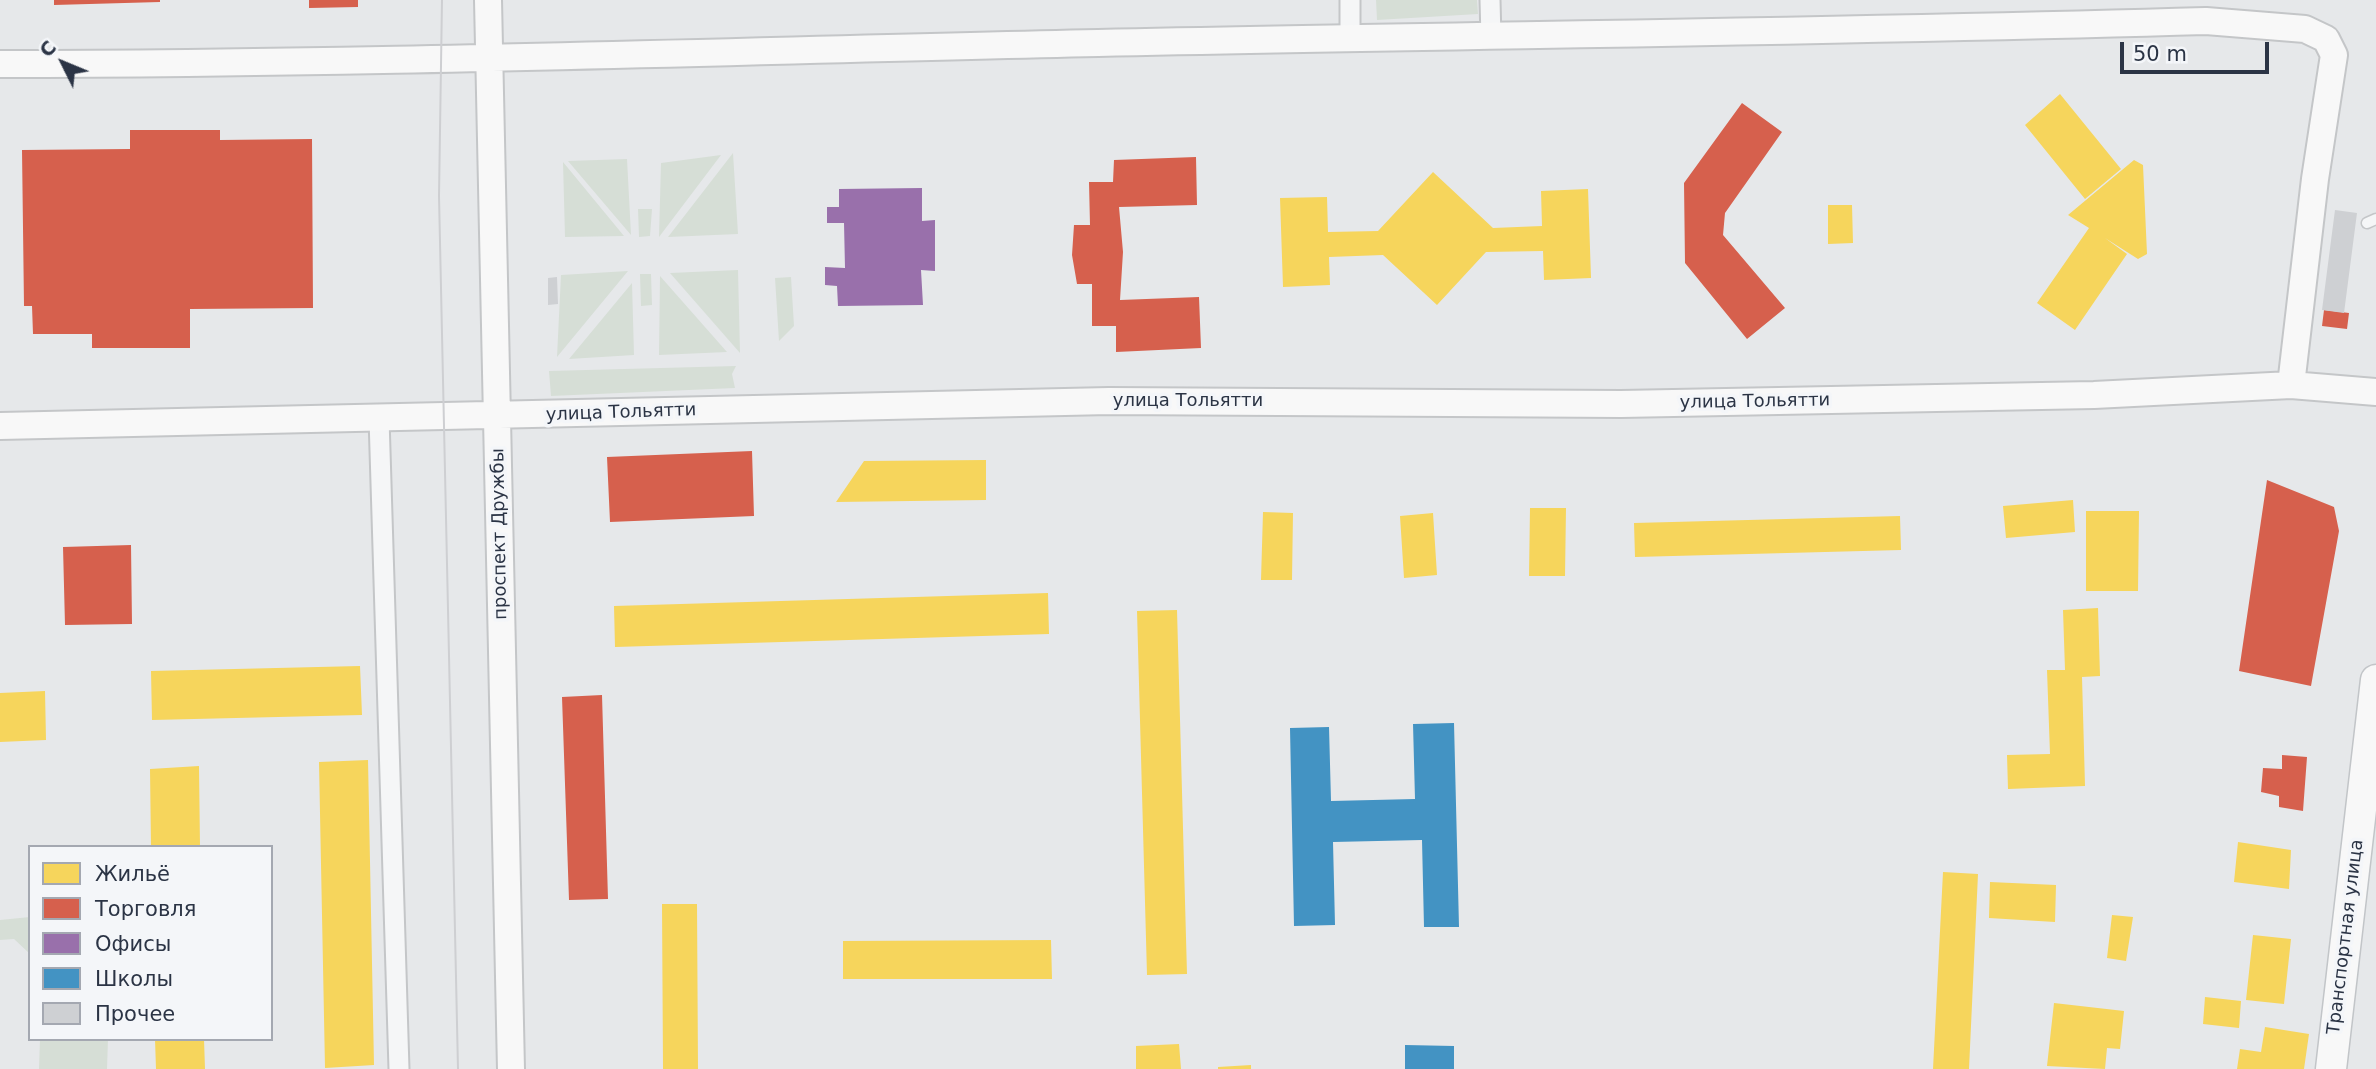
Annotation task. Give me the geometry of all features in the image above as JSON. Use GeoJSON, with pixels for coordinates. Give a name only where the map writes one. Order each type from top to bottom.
{"type":"FeatureCollection","features":[{"type":"Feature","properties":{"kind":"main road","name":"Транспортная улица"},"geometry":{"type":"LineString","coordinates":[[2330,1069],[2376,680]]}},
{"type":"Feature","properties":{"kind":"street","name":"проспект Дружбы"},"geometry":{"type":"LineString","coordinates":[[488,0],[511,1069]]}},
{"type":"Feature","properties":{"kind":"street"},"geometry":{"type":"LineString","coordinates":[[1350,0],[1350,39]]}},
{"type":"Feature","properties":{"kind":"street"},"geometry":{"type":"LineString","coordinates":[[1490,0],[1491,38]]}},
{"type":"Feature","properties":{"kind":"street"},"geometry":{"type":"LineString","coordinates":[[0,64],[1491,38],[2206,21],[2305,29],[2326,39],[2334,55],[2315,179],[2291,385]]}},
{"type":"Feature","properties":{"kind":"street","name":"улица Тольятти"},"geometry":{"type":"LineString","coordinates":[[0,426],[1109,401],[1621,404],[1924,399],[2291,385],[2376,392]]}},
{"type":"Feature","properties":{"kind":"street"},"geometry":{"type":"LineString","coordinates":[[379,418],[399,1069]]}},
{"type":"Feature","properties":{"kind":"shaded area"},"geometry":{"type":"Polygon","coordinates":[[[1376,0],[1477,0],[1478,14],[1377,20],[1376,0]]]}},
{"type":"Feature","properties":{"kind":"shaded area"},"geometry":{"type":"Polygon","coordinates":[[[733,153],[738,234],[668,237],[733,153]]]}},
{"type":"Feature","properties":{"kind":"shaded area"},"geometry":{"type":"Polygon","coordinates":[[[721,155],[659,237],[661,163],[721,155]]]}},
{"type":"Feature","properties":{"kind":"shaded area"},"geometry":{"type":"Polygon","coordinates":[[[627,159],[631,235],[568,161],[627,159]]]}},
{"type":"Feature","properties":{"kind":"shaded area"},"geometry":{"type":"Polygon","coordinates":[[[563,162],[624,236],[565,237],[563,162]]]}},
{"type":"Feature","properties":{"kind":"shaded area"},"geometry":{"type":"Polygon","coordinates":[[[638,209],[652,209],[650,236],[639,237],[638,209]]]}},
{"type":"Feature","properties":{"kind":"shaded area"},"geometry":{"type":"Polygon","coordinates":[[[738,270],[740,353],[670,273],[738,270]]]}},
{"type":"Feature","properties":{"kind":"shaded area"},"geometry":{"type":"Polygon","coordinates":[[[628,271],[557,357],[561,275],[628,271]]]}},
{"type":"Feature","properties":{"kind":"shaded area"},"geometry":{"type":"Polygon","coordinates":[[[640,274],[651,274],[652,305],[641,306],[640,274]]]}},
{"type":"Feature","properties":{"kind":"shaded area"},"geometry":{"type":"Polygon","coordinates":[[[660,276],[727,352],[659,355],[660,276]]]}},
{"type":"Feature","properties":{"kind":"shaded area"},"geometry":{"type":"Polygon","coordinates":[[[791,277],[794,326],[779,341],[775,278],[791,277]]]}},
{"type":"Feature","properties":{"kind":"shaded area"},"geometry":{"type":"Polygon","coordinates":[[[632,283],[634,355],[569,359],[632,283]]]}},
{"type":"Feature","properties":{"kind":"shaded area"},"geometry":{"type":"Polygon","coordinates":[[[736,366],[732,374],[735,388],[551,396],[549,371],[736,366]]]}},
{"type":"Feature","properties":{"kind":"shaded area"},"geometry":{"type":"Polygon","coordinates":[[[28,917],[28,952],[14,939],[0,940],[0,920],[28,917]]]}},
{"type":"Feature","properties":{"kind":"shaded area"},"geometry":{"type":"Polygon","coordinates":[[[40,1041],[108,1041],[107,1069],[39,1069],[40,1041]]]}},
{"type":"Feature","properties":{"kind":"building: Жильё"},"geometry":{"type":"Polygon","coordinates":[[[2060,94],[2121,169],[2085,199],[2025,125],[2060,94]]]}},
{"type":"Feature","properties":{"kind":"building: Жильё"},"geometry":{"type":"Polygon","coordinates":[[[2134,160],[2143,165],[2147,254],[2138,259],[2105,238],[2127,254],[2075,330],[2037,303],[2089,228],[2068,215],[2134,160]]]}},
{"type":"Feature","properties":{"kind":"building: Жильё"},"geometry":{"type":"Polygon","coordinates":[[[1433,172],[1493,228],[1542,226],[1541,191],[1588,189],[1591,278],[1544,280],[1543,251],[1486,252],[1437,305],[1383,255],[1329,257],[1330,285],[1283,287],[1280,198],[1327,197],[1328,232],[1378,231],[1433,172]]]}},
{"type":"Feature","properties":{"kind":"building: Жильё"},"geometry":{"type":"Polygon","coordinates":[[[1828,205],[1852,205],[1853,243],[1828,244],[1828,205]]]}},
{"type":"Feature","properties":{"kind":"building: Жильё"},"geometry":{"type":"Polygon","coordinates":[[[986,460],[986,500],[836,502],[864,461],[986,460]]]}},
{"type":"Feature","properties":{"kind":"building: Жильё"},"geometry":{"type":"Polygon","coordinates":[[[2073,500],[2075,532],[2006,538],[2003,506],[2073,500]]]}},
{"type":"Feature","properties":{"kind":"building: Жильё"},"geometry":{"type":"Polygon","coordinates":[[[1530,508],[1566,508],[1565,576],[1529,576],[1530,508]]]}},
{"type":"Feature","properties":{"kind":"building: Жильё"},"geometry":{"type":"Polygon","coordinates":[[[2086,511],[2139,511],[2138,591],[2086,591],[2086,511]]]}},
{"type":"Feature","properties":{"kind":"building: Жильё"},"geometry":{"type":"Polygon","coordinates":[[[1263,512],[1293,513],[1292,580],[1261,580],[1263,512]]]}},
{"type":"Feature","properties":{"kind":"building: Жильё"},"geometry":{"type":"Polygon","coordinates":[[[1433,513],[1437,575],[1404,578],[1400,516],[1433,513]]]}},
{"type":"Feature","properties":{"kind":"building: Жильё"},"geometry":{"type":"Polygon","coordinates":[[[1900,516],[1901,550],[1635,557],[1634,523],[1900,516]]]}},
{"type":"Feature","properties":{"kind":"building: Жильё"},"geometry":{"type":"Polygon","coordinates":[[[1048,593],[1049,634],[615,647],[614,606],[1048,593]]]}},
{"type":"Feature","properties":{"kind":"building: Жильё"},"geometry":{"type":"Polygon","coordinates":[[[2098,608],[2100,676],[2082,677],[2085,786],[2008,789],[2007,755],[2050,754],[2047,670],[2065,670],[2063,610],[2098,608]]]}},
{"type":"Feature","properties":{"kind":"building: Жильё"},"geometry":{"type":"Polygon","coordinates":[[[1177,610],[1187,974],[1147,975],[1137,611],[1177,610]]]}},
{"type":"Feature","properties":{"kind":"building: Жильё"},"geometry":{"type":"Polygon","coordinates":[[[360,666],[362,715],[152,720],[151,671],[360,666]]]}},
{"type":"Feature","properties":{"kind":"building: Жильё"},"geometry":{"type":"Polygon","coordinates":[[[45,691],[46,740],[0,742],[0,693],[45,691]]]}},
{"type":"Feature","properties":{"kind":"building: Жильё"},"geometry":{"type":"Polygon","coordinates":[[[368,760],[374,1065],[325,1068],[319,762],[368,760]]]}},
{"type":"Feature","properties":{"kind":"building: Жильё"},"geometry":{"type":"Polygon","coordinates":[[[199,766],[200,845],[151,845],[150,769],[199,766]]]}},
{"type":"Feature","properties":{"kind":"building: Жильё"},"geometry":{"type":"Polygon","coordinates":[[[2238,842],[2291,850],[2289,889],[2234,882],[2238,842]]]}},
{"type":"Feature","properties":{"kind":"building: Жильё"},"geometry":{"type":"Polygon","coordinates":[[[1943,872],[1978,874],[1969,1069],[1933,1069],[1943,872]]]}},
{"type":"Feature","properties":{"kind":"building: Жильё"},"geometry":{"type":"Polygon","coordinates":[[[1990,882],[2056,885],[2055,922],[1989,918],[1990,882]]]}},
{"type":"Feature","properties":{"kind":"building: Жильё"},"geometry":{"type":"Polygon","coordinates":[[[662,904],[697,904],[698,1069],[663,1069],[662,904]]]}},
{"type":"Feature","properties":{"kind":"building: Жильё"},"geometry":{"type":"Polygon","coordinates":[[[2112,915],[2133,917],[2126,961],[2107,958],[2112,915]]]}},
{"type":"Feature","properties":{"kind":"building: Жильё"},"geometry":{"type":"Polygon","coordinates":[[[2253,935],[2291,939],[2284,1004],[2246,1000],[2253,935]]]}},
{"type":"Feature","properties":{"kind":"building: Жильё"},"geometry":{"type":"Polygon","coordinates":[[[1051,940],[1052,979],[843,979],[843,941],[1051,940]]]}},
{"type":"Feature","properties":{"kind":"building: Жильё"},"geometry":{"type":"Polygon","coordinates":[[[2205,997],[2241,1001],[2239,1028],[2203,1024],[2205,997]]]}},
{"type":"Feature","properties":{"kind":"building: Жильё"},"geometry":{"type":"Polygon","coordinates":[[[2054,1003],[2124,1011],[2120,1049],[2107,1048],[2105,1069],[2047,1066],[2054,1003]]]}},
{"type":"Feature","properties":{"kind":"building: Жильё"},"geometry":{"type":"Polygon","coordinates":[[[2265,1027],[2309,1034],[2304,1069],[2237,1069],[2240,1049],[2261,1052],[2265,1027]]]}},
{"type":"Feature","properties":{"kind":"building: Жильё"},"geometry":{"type":"Polygon","coordinates":[[[155,1041],[204,1041],[205,1069],[156,1069],[155,1041]]]}},
{"type":"Feature","properties":{"kind":"building: Жильё"},"geometry":{"type":"Polygon","coordinates":[[[1179,1044],[1181,1069],[1136,1069],[1136,1046],[1179,1044]]]}},
{"type":"Feature","properties":{"kind":"building: Жильё"},"geometry":{"type":"Polygon","coordinates":[[[1251,1065],[1251,1069],[1218,1069],[1218,1067],[1251,1065]]]}},
{"type":"Feature","properties":{"kind":"building: Торговля"},"geometry":{"type":"Polygon","coordinates":[[[54,0],[160,0],[160,2],[54,5],[54,0]]]}},
{"type":"Feature","properties":{"kind":"building: Торговля"},"geometry":{"type":"Polygon","coordinates":[[[309,0],[358,0],[358,7],[309,8],[309,0]]]}},
{"type":"Feature","properties":{"kind":"building: Торговля"},"geometry":{"type":"Polygon","coordinates":[[[1742,103],[1782,132],[1725,213],[1723,235],[1785,308],[1747,339],[1685,263],[1684,183],[1742,103]]]}},
{"type":"Feature","properties":{"kind":"building: Торговля"},"geometry":{"type":"Polygon","coordinates":[[[130,130],[220,130],[220,140],[312,139],[313,308],[190,309],[190,348],[92,348],[92,334],[33,334],[32,306],[24,306],[22,150],[130,149],[130,130]]]}},
{"type":"Feature","properties":{"kind":"building: Торговля"},"geometry":{"type":"Polygon","coordinates":[[[1196,157],[1197,205],[1119,207],[1123,252],[1120,300],[1199,297],[1201,348],[1116,352],[1116,326],[1092,326],[1092,284],[1077,284],[1072,255],[1074,225],[1090,225],[1089,182],[1113,182],[1114,160],[1196,157]]]}},
{"type":"Feature","properties":{"kind":"building: Торговля"},"geometry":{"type":"Polygon","coordinates":[[[2324,310],[2349,313],[2347,329],[2322,326],[2324,310]]]}},
{"type":"Feature","properties":{"kind":"building: Торговля"},"geometry":{"type":"Polygon","coordinates":[[[752,451],[754,516],[610,522],[607,457],[752,451]]]}},
{"type":"Feature","properties":{"kind":"building: Торговля"},"geometry":{"type":"Polygon","coordinates":[[[2267,480],[2334,507],[2339,531],[2311,686],[2239,671],[2267,480]]]}},
{"type":"Feature","properties":{"kind":"building: Торговля"},"geometry":{"type":"Polygon","coordinates":[[[131,545],[132,624],[65,625],[63,547],[131,545]]]}},
{"type":"Feature","properties":{"kind":"building: Торговля"},"geometry":{"type":"Polygon","coordinates":[[[602,695],[608,899],[569,900],[562,697],[602,695]]]}},
{"type":"Feature","properties":{"kind":"building: Торговля"},"geometry":{"type":"Polygon","coordinates":[[[2282,755],[2307,757],[2303,811],[2279,807],[2279,796],[2261,792],[2263,768],[2282,769],[2282,755]]]}},
{"type":"Feature","properties":{"kind":"building: Офисы"},"geometry":{"type":"Polygon","coordinates":[[[922,188],[922,221],[935,220],[935,271],[921,270],[923,305],[838,306],[837,286],[825,285],[825,267],[845,268],[844,223],[827,223],[827,207],[839,207],[839,189],[922,188]]]}},
{"type":"Feature","properties":{"kind":"building: Школы"},"geometry":{"type":"Polygon","coordinates":[[[1454,723],[1459,927],[1424,927],[1422,840],[1333,842],[1335,925],[1294,926],[1290,728],[1329,727],[1331,801],[1415,799],[1413,724],[1454,723]]]}},
{"type":"Feature","properties":{"kind":"building: Школы"},"geometry":{"type":"Polygon","coordinates":[[[1405,1045],[1454,1046],[1454,1069],[1405,1069],[1405,1045]]]}},
{"type":"Feature","properties":{"kind":"building: Прочее"},"geometry":{"type":"Polygon","coordinates":[[[2335,210],[2357,213],[2344,313],[2322,310],[2335,210]]]}},
{"type":"Feature","properties":{"kind":"building: Прочее"},"geometry":{"type":"Polygon","coordinates":[[[557,277],[558,304],[548,305],[548,278],[557,277]]]}},
{"type":"Feature","properties":{"kind":"tram line"},"geometry":{"type":"LineString","coordinates":[[442,0],[439,196],[458,1069]]}}]}
